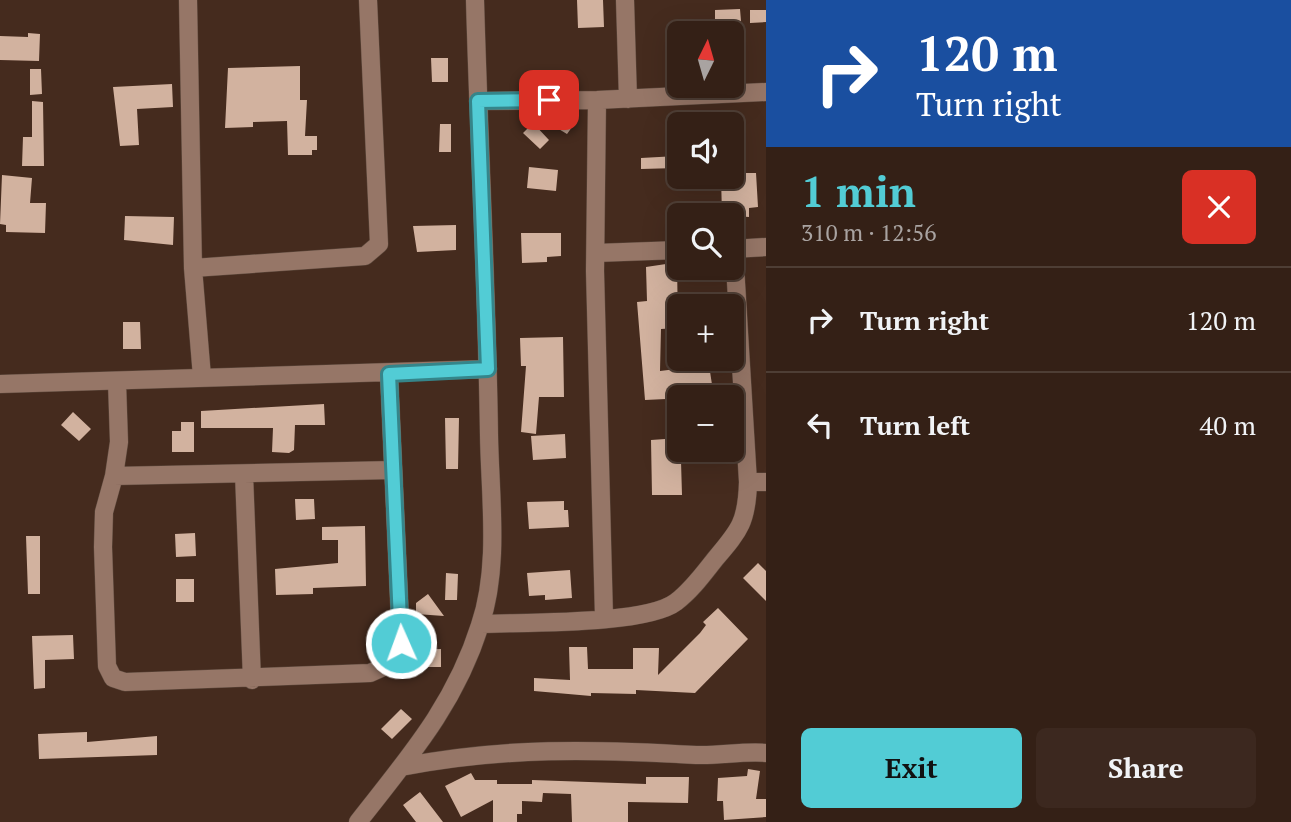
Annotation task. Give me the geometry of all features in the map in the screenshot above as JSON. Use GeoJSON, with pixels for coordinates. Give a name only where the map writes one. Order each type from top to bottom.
{"type":"FeatureCollection","features":[{"type":"Feature","properties":{"kind":"street"},"geometry":{"type":"LineString","coordinates":[[188,0],[192,268],[202,377]]}},
{"type":"Feature","properties":{"kind":"street"},"geometry":{"type":"LineString","coordinates":[[192,268],[365,256],[379,244],[368,0]]}},
{"type":"Feature","properties":{"kind":"street"},"geometry":{"type":"LineString","coordinates":[[358,822],[437,720],[467,662],[481,624],[488,590],[491,547],[488,369],[475,0]]}},
{"type":"Feature","properties":{"kind":"street"},"geometry":{"type":"LineString","coordinates":[[625,0],[628,99]]}},
{"type":"Feature","properties":{"kind":"street"},"geometry":{"type":"LineString","coordinates":[[478,101],[597,100],[766,92]]}},
{"type":"Feature","properties":{"kind":"street"},"geometry":{"type":"LineString","coordinates":[[597,100],[596,253],[604,617]]}},
{"type":"Feature","properties":{"kind":"street"},"geometry":{"type":"LineString","coordinates":[[744,248],[766,247]]}},
{"type":"Feature","properties":{"kind":"street"},"geometry":{"type":"LineString","coordinates":[[596,253],[667,250]]}},
{"type":"Feature","properties":{"kind":"street"},"geometry":{"type":"LineString","coordinates":[[481,624],[634,616],[676,602],[701,578],[741,529],[757,482],[736,280]]}},
{"type":"Feature","properties":{"kind":"street"},"geometry":{"type":"LineString","coordinates":[[0,384],[488,369]]}},
{"type":"Feature","properties":{"kind":"street"},"geometry":{"type":"LineString","coordinates":[[117,382],[119,442],[114,476],[104,512],[103,547],[105,657],[113,678],[125,682],[252,680],[370,673],[382,670],[397,653],[401,643],[389,374]]}},
{"type":"Feature","properties":{"kind":"street"},"geometry":{"type":"LineString","coordinates":[[114,476],[393,470]]}},
{"type":"Feature","properties":{"kind":"street"},"geometry":{"type":"LineString","coordinates":[[244,474],[252,680]]}},
{"type":"Feature","properties":{"kind":"street"},"geometry":{"type":"LineString","coordinates":[[401,767],[460,755],[512,751],[632,750],[698,755],[766,753]]}},
{"type":"Feature","properties":{"kind":"building"},"geometry":{"type":"Polygon","coordinates":[[[577,0],[603,0],[604,27],[578,28],[577,0]]]}},
{"type":"Feature","properties":{"kind":"building"},"geometry":{"type":"Polygon","coordinates":[[[740,9],[741,21],[715,21],[715,10],[740,9]]]}},
{"type":"Feature","properties":{"kind":"building"},"geometry":{"type":"Polygon","coordinates":[[[750,10],[766,10],[766,22],[750,23],[750,10]]]}},
{"type":"Feature","properties":{"kind":"building"},"geometry":{"type":"Polygon","coordinates":[[[28,33],[40,34],[39,61],[0,60],[0,36],[28,37],[28,33]]]}},
{"type":"Feature","properties":{"kind":"building"},"geometry":{"type":"Polygon","coordinates":[[[431,58],[448,58],[448,82],[432,82],[431,58]]]}},
{"type":"Feature","properties":{"kind":"building"},"geometry":{"type":"Polygon","coordinates":[[[300,66],[300,100],[307,100],[305,136],[317,136],[317,150],[312,150],[312,155],[288,155],[287,121],[253,122],[253,127],[225,128],[228,68],[300,66]]]}},
{"type":"Feature","properties":{"kind":"building"},"geometry":{"type":"Polygon","coordinates":[[[30,69],[41,69],[42,94],[30,95],[30,69]]]}},
{"type":"Feature","properties":{"kind":"building"},"geometry":{"type":"Polygon","coordinates":[[[172,84],[173,107],[137,109],[139,145],[120,146],[113,87],[172,84]]]}},
{"type":"Feature","properties":{"kind":"building"},"geometry":{"type":"Polygon","coordinates":[[[32,101],[43,102],[44,166],[22,166],[23,137],[32,137],[32,101]]]}},
{"type":"Feature","properties":{"kind":"building"},"geometry":{"type":"Polygon","coordinates":[[[565,116],[575,123],[567,134],[557,128],[565,116]]]}},
{"type":"Feature","properties":{"kind":"building"},"geometry":{"type":"Polygon","coordinates":[[[533,123],[549,140],[540,149],[523,133],[533,123]]]}},
{"type":"Feature","properties":{"kind":"building"},"geometry":{"type":"Polygon","coordinates":[[[440,124],[451,124],[451,152],[439,152],[440,124]]]}},
{"type":"Feature","properties":{"kind":"building"},"geometry":{"type":"Polygon","coordinates":[[[667,157],[667,168],[641,169],[641,158],[667,157]]]}},
{"type":"Feature","properties":{"kind":"building"},"geometry":{"type":"Polygon","coordinates":[[[529,167],[558,170],[556,191],[527,188],[529,167]]]}},
{"type":"Feature","properties":{"kind":"building"},"geometry":{"type":"Polygon","coordinates":[[[744,173],[756,173],[758,207],[749,208],[749,217],[744,217],[744,203],[722,203],[721,189],[744,189],[744,173]]]}},
{"type":"Feature","properties":{"kind":"building"},"geometry":{"type":"Polygon","coordinates":[[[2,175],[32,178],[30,203],[46,203],[45,233],[6,232],[6,225],[0,224],[2,175]]]}},
{"type":"Feature","properties":{"kind":"building"},"geometry":{"type":"Polygon","coordinates":[[[125,216],[174,217],[173,245],[124,240],[125,216]]]}},
{"type":"Feature","properties":{"kind":"building"},"geometry":{"type":"Polygon","coordinates":[[[456,225],[456,250],[417,252],[413,226],[456,225]]]}},
{"type":"Feature","properties":{"kind":"building"},"geometry":{"type":"Polygon","coordinates":[[[521,233],[561,233],[561,256],[547,257],[547,262],[522,263],[521,233]]]}},
{"type":"Feature","properties":{"kind":"building"},"geometry":{"type":"Polygon","coordinates":[[[667,264],[667,280],[677,280],[677,294],[667,294],[667,329],[661,329],[660,371],[710,371],[712,385],[667,385],[667,399],[645,400],[637,302],[647,301],[646,267],[667,264]]]}},
{"type":"Feature","properties":{"kind":"building"},"geometry":{"type":"Polygon","coordinates":[[[123,322],[140,322],[141,349],[123,349],[123,322]]]}},
{"type":"Feature","properties":{"kind":"building"},"geometry":{"type":"Polygon","coordinates":[[[563,337],[564,397],[539,397],[536,434],[521,432],[526,366],[521,366],[520,338],[563,337]]]}},
{"type":"Feature","properties":{"kind":"building"},"geometry":{"type":"Polygon","coordinates":[[[324,404],[325,425],[295,425],[294,450],[289,453],[272,452],[273,428],[201,428],[201,411],[324,404]]]}},
{"type":"Feature","properties":{"kind":"building"},"geometry":{"type":"Polygon","coordinates":[[[73,412],[91,429],[79,441],[61,425],[73,412]]]}},
{"type":"Feature","properties":{"kind":"building"},"geometry":{"type":"Polygon","coordinates":[[[445,418],[459,418],[458,469],[446,469],[445,418]]]}},
{"type":"Feature","properties":{"kind":"building"},"geometry":{"type":"Polygon","coordinates":[[[181,422],[194,422],[194,452],[172,452],[172,431],[181,431],[181,422]]]}},
{"type":"Feature","properties":{"kind":"building"},"geometry":{"type":"Polygon","coordinates":[[[565,434],[566,458],[533,460],[531,436],[565,434]]]}},
{"type":"Feature","properties":{"kind":"building"},"geometry":{"type":"Polygon","coordinates":[[[667,439],[667,462],[681,462],[682,495],[652,495],[651,440],[667,439]]]}},
{"type":"Feature","properties":{"kind":"building"},"geometry":{"type":"Polygon","coordinates":[[[295,499],[314,499],[315,519],[296,520],[295,499]]]}},
{"type":"Feature","properties":{"kind":"building"},"geometry":{"type":"Polygon","coordinates":[[[564,501],[564,510],[568,510],[569,527],[529,529],[527,502],[564,501]]]}},
{"type":"Feature","properties":{"kind":"building"},"geometry":{"type":"Polygon","coordinates":[[[365,526],[366,586],[313,588],[313,594],[276,595],[275,569],[338,563],[338,540],[322,540],[322,527],[365,526]]]}},
{"type":"Feature","properties":{"kind":"building"},"geometry":{"type":"Polygon","coordinates":[[[195,533],[196,556],[176,557],[175,534],[195,533]]]}},
{"type":"Feature","properties":{"kind":"building"},"geometry":{"type":"Polygon","coordinates":[[[26,536],[40,536],[40,594],[28,594],[26,536]]]}},
{"type":"Feature","properties":{"kind":"building"},"geometry":{"type":"Polygon","coordinates":[[[758,563],[766,571],[766,601],[743,578],[758,563]]]}},
{"type":"Feature","properties":{"kind":"building"},"geometry":{"type":"Polygon","coordinates":[[[570,570],[572,598],[545,600],[545,595],[529,596],[527,573],[570,570]]]}},
{"type":"Feature","properties":{"kind":"building"},"geometry":{"type":"Polygon","coordinates":[[[446,573],[458,574],[457,600],[445,600],[446,573]]]}},
{"type":"Feature","properties":{"kind":"building"},"geometry":{"type":"Polygon","coordinates":[[[176,579],[194,579],[194,602],[176,602],[176,579]]]}},
{"type":"Feature","properties":{"kind":"building"},"geometry":{"type":"Polygon","coordinates":[[[428,594],[444,616],[416,614],[416,603],[428,594]]]}},
{"type":"Feature","properties":{"kind":"building"},"geometry":{"type":"Polygon","coordinates":[[[718,608],[748,639],[695,693],[636,690],[636,694],[591,693],[591,696],[534,691],[534,678],[570,680],[569,647],[587,647],[588,669],[633,669],[633,648],[659,648],[658,675],[700,633],[706,625],[703,622],[718,608]]]}},
{"type":"Feature","properties":{"kind":"building"},"geometry":{"type":"Polygon","coordinates":[[[73,635],[74,659],[45,660],[45,688],[34,689],[32,636],[73,635]]]}},
{"type":"Feature","properties":{"kind":"building"},"geometry":{"type":"Polygon","coordinates":[[[441,649],[441,667],[416,667],[416,650],[441,649]]]}},
{"type":"Feature","properties":{"kind":"building"},"geometry":{"type":"Polygon","coordinates":[[[401,709],[412,719],[392,739],[381,729],[401,709]]]}},
{"type":"Feature","properties":{"kind":"building"},"geometry":{"type":"Polygon","coordinates":[[[87,732],[87,742],[157,736],[157,755],[39,759],[38,734],[87,732]]]}},
{"type":"Feature","properties":{"kind":"building"},"geometry":{"type":"Polygon","coordinates":[[[748,769],[760,771],[756,799],[766,799],[766,817],[724,820],[723,801],[717,801],[718,778],[747,776],[748,769]]]}},
{"type":"Feature","properties":{"kind":"building"},"geometry":{"type":"Polygon","coordinates":[[[471,773],[475,780],[497,780],[497,784],[532,784],[532,780],[646,784],[646,777],[689,777],[688,803],[628,802],[628,822],[572,822],[571,794],[543,793],[542,802],[522,801],[522,814],[517,814],[517,822],[493,822],[493,800],[461,817],[445,786],[471,773]]]}},
{"type":"Feature","properties":{"kind":"building"},"geometry":{"type":"Polygon","coordinates":[[[420,792],[443,822],[416,822],[403,805],[420,792]]]}},
{"type":"Feature","properties":{"kind":"route"},"geometry":{"type":"LineString","coordinates":[[401,643],[389,374],[488,369],[478,101],[549,100]]}}]}
